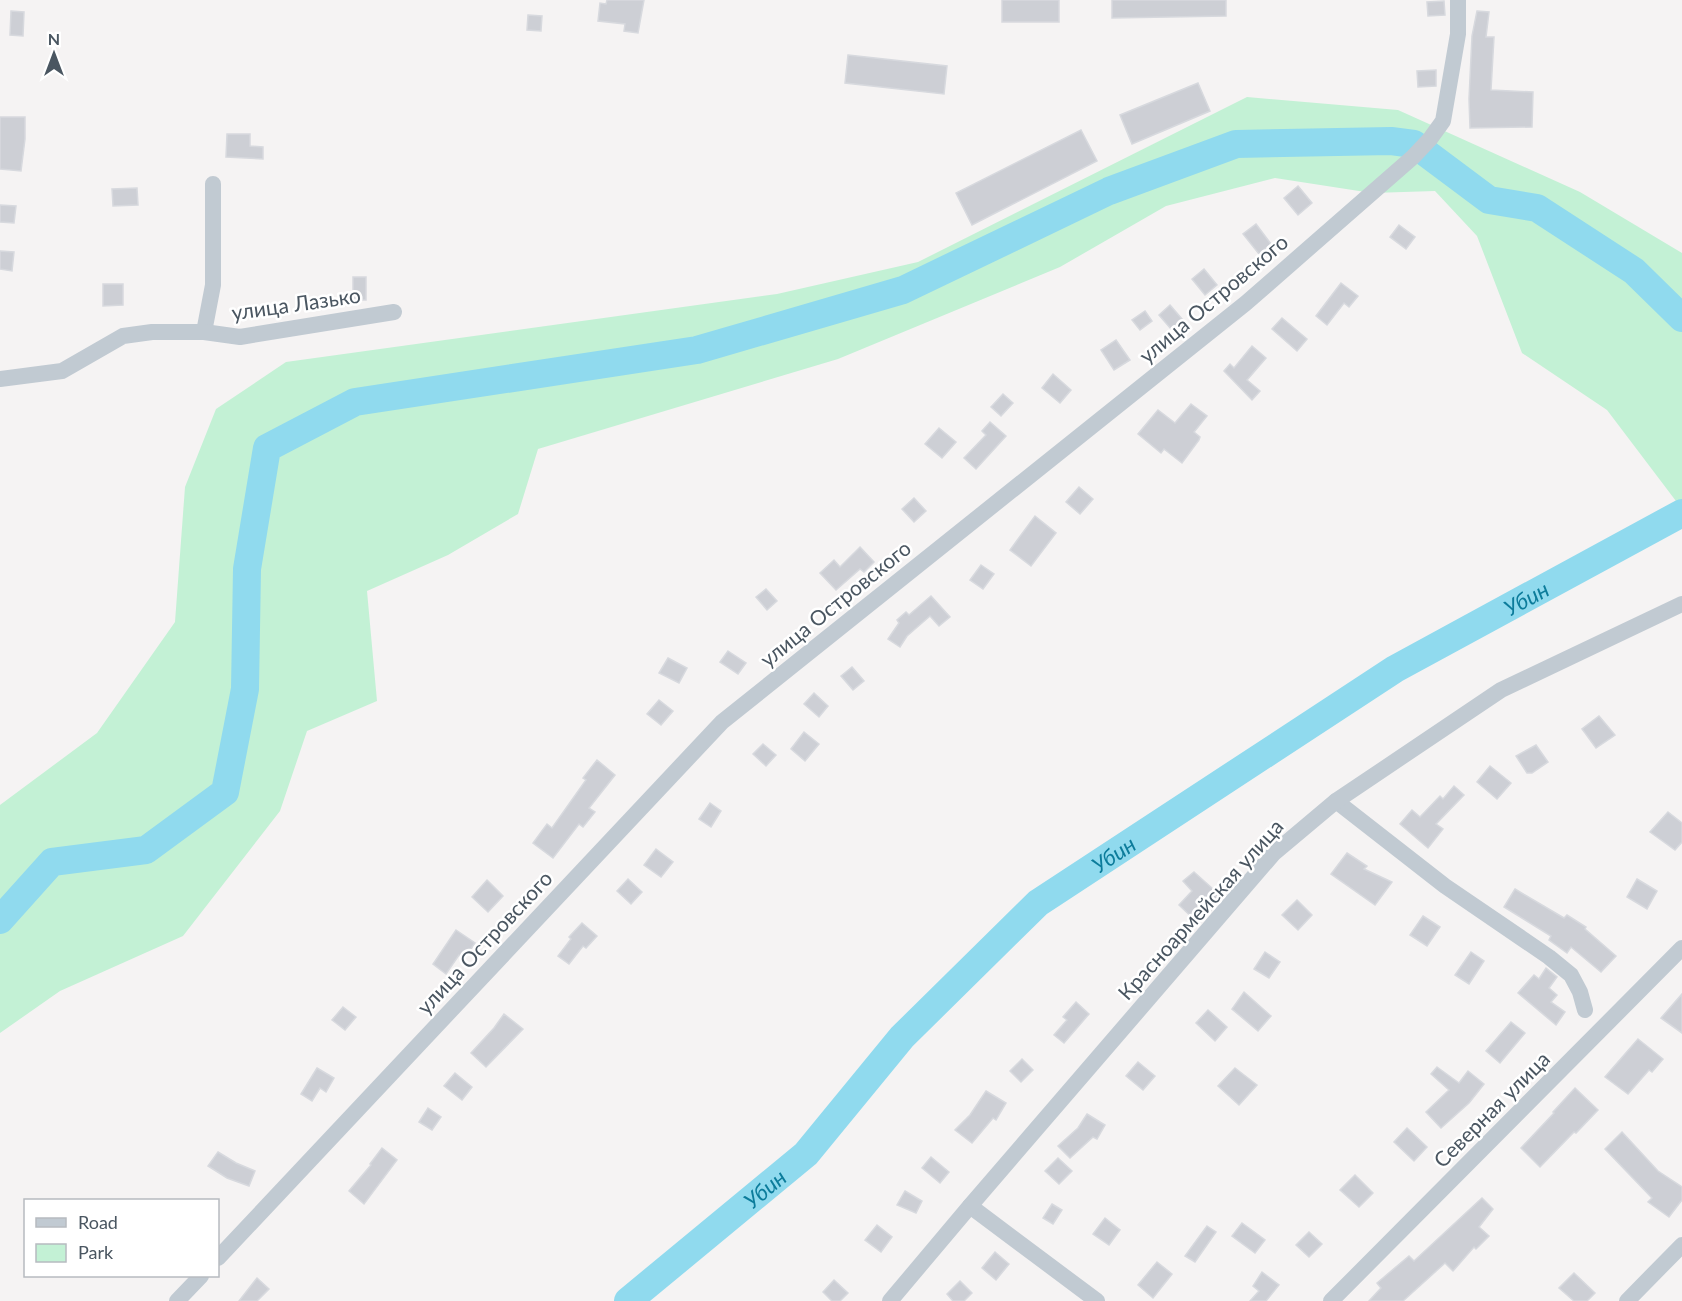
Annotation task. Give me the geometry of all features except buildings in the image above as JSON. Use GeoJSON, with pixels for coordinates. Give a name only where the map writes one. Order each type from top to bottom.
{"type":"FeatureCollection","features":[{"type":"Feature","properties":{"kind":"street","name":"улица Островского"},"geometry":{"type":"LineString","coordinates":[[219,1257],[722,722],[1246,303],[1413,157],[1443,121],[1458,34],[1458,0]]}},
{"type":"Feature","properties":{"kind":"street","name":"улица Лазько"},"geometry":{"type":"LineString","coordinates":[[204,332],[213,285],[213,184]]}},
{"type":"Feature","properties":{"kind":"street","name":"улица Лазько"},"geometry":{"type":"LineString","coordinates":[[0,379],[62,371],[123,336],[152,332],[204,332],[240,337],[394,312]]}},
{"type":"Feature","properties":{"kind":"street","name":"Красноармейская улица"},"geometry":{"type":"LineString","coordinates":[[890,1301],[1274,853],[1336,801],[1501,690],[1682,604]]}},
{"type":"Feature","properties":{"kind":"street"},"geometry":{"type":"LineString","coordinates":[[1336,801],[1445,886],[1549,957],[1571,975],[1580,992],[1585,1010]]}},
{"type":"Feature","properties":{"kind":"street","name":"Северная улица"},"geometry":{"type":"LineString","coordinates":[[1331,1301],[1682,948]]}},
{"type":"Feature","properties":{"kind":"street"},"geometry":{"type":"LineString","coordinates":[[970,1206],[1097,1301]]}},
{"type":"Feature","properties":{"kind":"street"},"geometry":{"type":"LineString","coordinates":[[1627,1301],[1682,1245]]}},
{"type":"Feature","properties":{"kind":"street"},"geometry":{"type":"LineString","coordinates":[[177,1301],[199,1277]]}},
{"type":"Feature","properties":{"kind":"green space"},"geometry":{"type":"Polygon","coordinates":[[[1247,97],[1398,110],[1580,192],[1682,253],[1682,509],[1607,410],[1522,353],[1477,236],[1435,191],[1372,193],[1275,178],[1166,206],[1060,267],[838,359],[538,449],[518,514],[448,555],[367,591],[377,701],[307,731],[280,811],[183,936],[60,991],[0,1033],[0,805],[97,733],[175,622],[185,487],[216,409],[286,362],[777,294],[918,262],[1247,97]]]}},
{"type":"Feature","properties":{"kind":"waterway"},"geometry":{"type":"LineString","coordinates":[[0,920],[52,862],[146,850],[225,792],[245,689],[247,569],[267,448],[355,402],[697,350],[903,290],[1109,191],[1236,144],[1391,141],[1414,144],[1489,200],[1537,208],[1634,271],[1682,318]]}},
{"type":"Feature","properties":{"kind":"waterway","name":"Убин"},"geometry":{"type":"LineString","coordinates":[[628,1301],[806,1154],[902,1037],[1038,903],[1395,669],[1682,513]]}}]}
